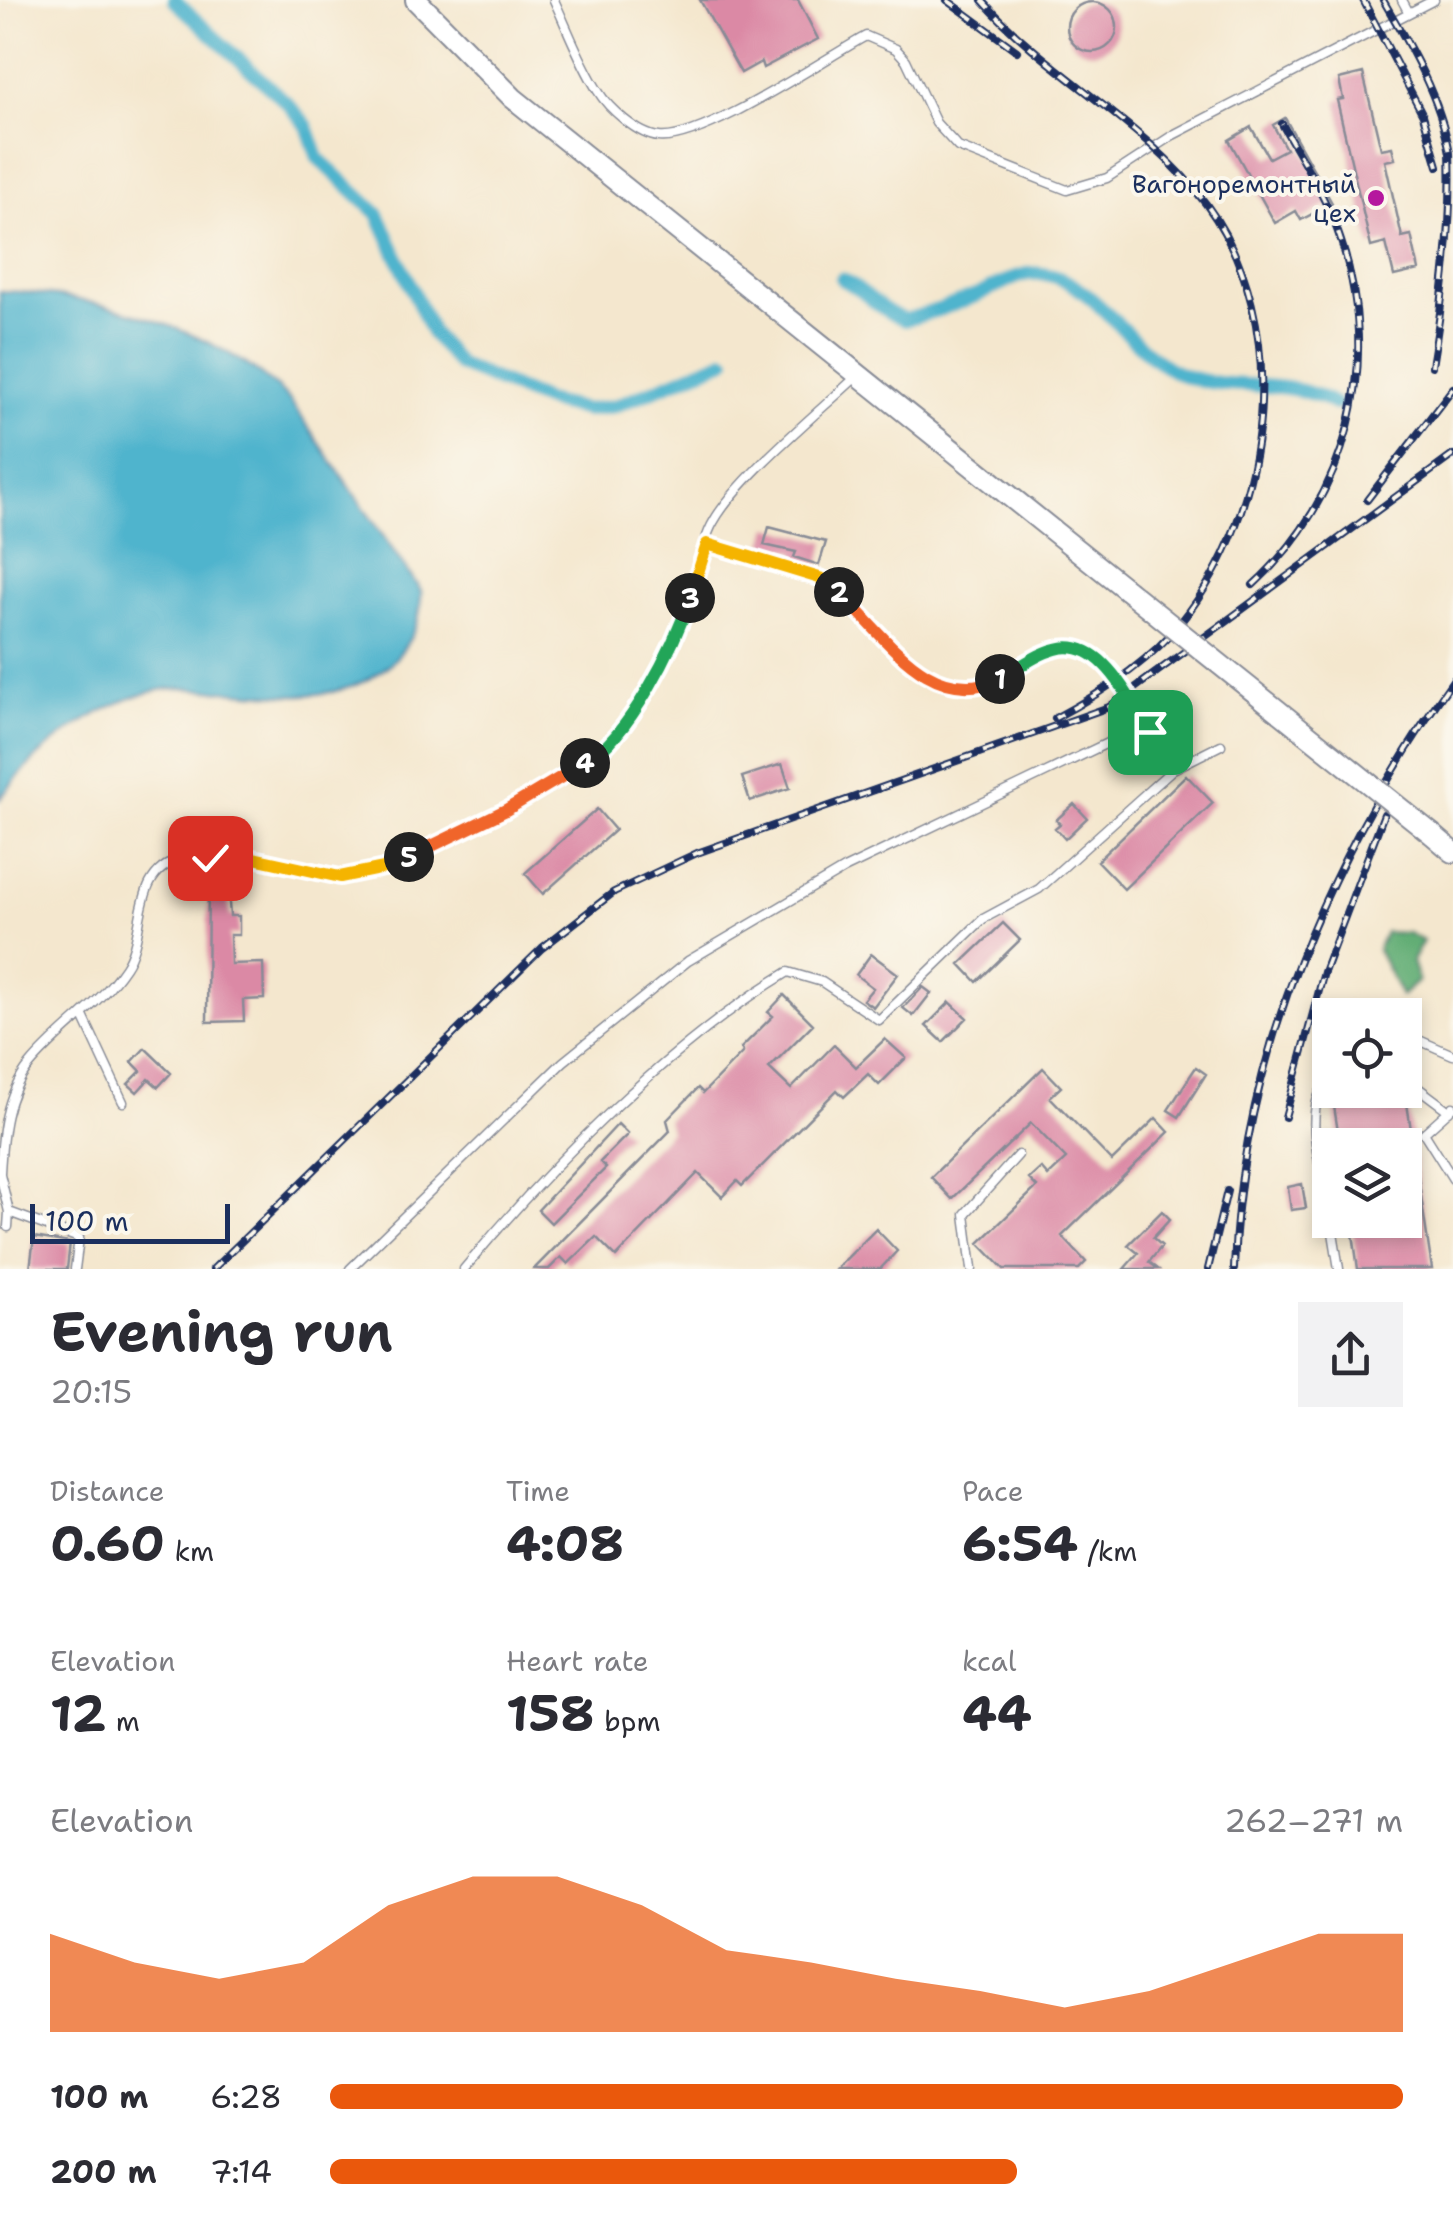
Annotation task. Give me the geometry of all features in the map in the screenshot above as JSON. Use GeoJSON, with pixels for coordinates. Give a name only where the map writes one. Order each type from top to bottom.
{"type":"FeatureCollection","features":[{"type":"Feature","properties":{"kind":"street"},"geometry":{"type":"LineString","coordinates":[[416,0],[513,98],[1453,852]]}},
{"type":"Feature","properties":{"kind":"lane"},"geometry":{"type":"LineString","coordinates":[[554,0],[598,92],[611,108],[648,134],[681,134],[782,89],[804,70],[866,36],[896,48],[906,60],[936,123],[958,147],[1067,190],[1107,178],[1173,135],[1434,0]]}},
{"type":"Feature","properties":{"kind":"lane"},"geometry":{"type":"LineString","coordinates":[[1402,0],[1409,14]]}},
{"type":"Feature","properties":{"kind":"lane"},"geometry":{"type":"LineString","coordinates":[[8,1227],[9,1212],[0,1173],[3,1129],[14,1093],[28,1066],[83,1016],[127,965],[146,888],[158,870],[181,859],[249,857],[340,877],[384,868],[506,810],[595,757],[641,701],[683,620],[712,524],[731,498],[857,376]]}},
{"type":"Feature","properties":{"kind":"lane"},"geometry":{"type":"LineString","coordinates":[[707,544],[826,580],[915,669],[943,685],[986,684],[1048,652],[1079,649],[1109,670],[1173,769]]}},
{"type":"Feature","properties":{"kind":"lane"},"geometry":{"type":"LineString","coordinates":[[350,1269],[562,1062],[688,962],[844,870],[1145,726]]}},
{"type":"Feature","properties":{"kind":"lane"},"geometry":{"type":"LineString","coordinates":[[464,1269],[514,1209],[734,1005],[788,972],[822,982],[879,1020],[983,918],[1039,889],[1173,769],[1221,745]]}},
{"type":"Feature","properties":{"kind":"lane"},"geometry":{"type":"LineString","coordinates":[[83,1016],[123,1102]]}},
{"type":"Feature","properties":{"kind":"lane"},"geometry":{"type":"LineString","coordinates":[[1422,1041],[1453,1055]]}},
{"type":"Feature","properties":{"kind":"lane"},"geometry":{"type":"LineString","coordinates":[[1422,1089],[1451,1109],[1424,1133],[1453,1179]]}},
{"type":"Feature","properties":{"kind":"lane"},"geometry":{"type":"LineString","coordinates":[[972,1269],[965,1214],[1018,1156]]}},
{"type":"Feature","properties":{"kind":"lane"},"geometry":{"type":"LineString","coordinates":[[9,1212],[79,1238],[76,1269]]}},
{"type":"Feature","properties":{"kind":"lane"},"geometry":{"type":"LineString","coordinates":[[1333,1238],[1338,1269]]}},
{"type":"Feature","properties":{"kind":"green space"},"geometry":{"type":"Polygon","coordinates":[[[1385,932],[1408,933],[1423,941],[1412,961],[1418,981],[1401,996],[1377,950],[1385,932]]]}},
{"type":"Feature","properties":{"kind":"water"},"geometry":{"type":"Polygon","coordinates":[[[0,291],[75,299],[155,320],[229,354],[289,399],[421,591],[415,628],[394,660],[374,676],[330,692],[281,695],[177,688],[137,696],[70,730],[32,762],[0,799],[0,291]]]}},
{"type":"Feature","properties":{"kind":"building"},"geometry":{"type":"Polygon","coordinates":[[[700,0],[798,0],[818,39],[763,68],[761,62],[741,73],[700,0]]]}},
{"type":"Feature","properties":{"kind":"building"},"geometry":{"type":"Polygon","coordinates":[[[1092,2],[1110,9],[1117,27],[1110,45],[1092,52],[1074,45],[1067,27],[1074,9],[1092,2]]]}},
{"type":"Feature","properties":{"kind":"building","name":"Вагоноремонтный цех"},"geometry":{"type":"Polygon","coordinates":[[[1363,73],[1381,149],[1392,147],[1395,159],[1385,161],[1402,237],[1411,235],[1419,270],[1394,276],[1386,243],[1371,247],[1337,100],[1343,99],[1339,79],[1363,73]]]}},
{"type":"Feature","properties":{"kind":"building"},"geometry":{"type":"Polygon","coordinates":[[[1285,118],[1332,203],[1301,220],[1296,211],[1275,223],[1229,140],[1251,127],[1269,158],[1286,149],[1273,125],[1285,118]]]}},
{"type":"Feature","properties":{"kind":"building"},"geometry":{"type":"Polygon","coordinates":[[[769,527],[826,542],[819,565],[794,557],[796,552],[764,545],[769,527]]]}},
{"type":"Feature","properties":{"kind":"building"},"geometry":{"type":"Polygon","coordinates":[[[782,764],[790,788],[750,801],[742,777],[782,764]]]}},
{"type":"Feature","properties":{"kind":"building"},"geometry":{"type":"Polygon","coordinates":[[[1186,775],[1213,803],[1124,889],[1097,861],[1186,775]]]}},
{"type":"Feature","properties":{"kind":"building"},"geometry":{"type":"Polygon","coordinates":[[[1074,804],[1087,818],[1065,839],[1055,828],[1060,824],[1056,820],[1074,804]]]}},
{"type":"Feature","properties":{"kind":"building"},"geometry":{"type":"Polygon","coordinates":[[[597,809],[615,830],[543,894],[525,873],[597,809]]]}},
{"type":"Feature","properties":{"kind":"building"},"geometry":{"type":"Polygon","coordinates":[[[208,876],[227,876],[230,916],[239,916],[239,935],[230,935],[231,964],[263,963],[264,999],[243,1000],[244,1021],[207,1022],[208,876]]]}},
{"type":"Feature","properties":{"kind":"building"},"geometry":{"type":"Polygon","coordinates":[[[1003,923],[1020,940],[977,982],[960,964],[1003,923]]]}},
{"type":"Feature","properties":{"kind":"building"},"geometry":{"type":"Polygon","coordinates":[[[871,954],[898,974],[873,1007],[863,1000],[873,988],[856,975],[871,954]]]}},
{"type":"Feature","properties":{"kind":"building"},"geometry":{"type":"Polygon","coordinates":[[[923,987],[931,993],[913,1016],[903,1008],[923,987]]]}},
{"type":"Feature","properties":{"kind":"building"},"geometry":{"type":"Polygon","coordinates":[[[784,995],[813,1024],[769,1068],[791,1089],[834,1045],[856,1067],[885,1039],[906,1058],[879,1085],[868,1074],[844,1097],[837,1090],[742,1186],[737,1181],[722,1197],[698,1173],[616,1257],[596,1237],[568,1264],[561,1257],[549,1269],[534,1269],[670,1131],[667,1120],[698,1088],[703,1093],[743,1052],[741,1048],[773,1016],[768,1012],[784,995]]]}},
{"type":"Feature","properties":{"kind":"building"},"geometry":{"type":"Polygon","coordinates":[[[950,1002],[967,1018],[943,1042],[926,1026],[950,1002]]]}},
{"type":"Feature","properties":{"kind":"building"},"geometry":{"type":"Polygon","coordinates":[[[145,1048],[171,1073],[158,1087],[149,1079],[137,1092],[128,1084],[141,1071],[132,1062],[145,1048]]]}},
{"type":"Feature","properties":{"kind":"building"},"geometry":{"type":"Polygon","coordinates":[[[1196,1067],[1206,1074],[1179,1117],[1168,1110],[1196,1067]]]}},
{"type":"Feature","properties":{"kind":"building"},"geometry":{"type":"Polygon","coordinates":[[[1043,1068],[1061,1087],[1050,1097],[1112,1161],[1156,1118],[1169,1132],[1062,1236],[1086,1262],[1079,1269],[1004,1269],[979,1243],[1037,1187],[1029,1179],[1041,1168],[1048,1176],[1066,1159],[1031,1123],[952,1199],[931,1177],[1043,1068]]]}},
{"type":"Feature","properties":{"kind":"building"},"geometry":{"type":"Polygon","coordinates":[[[1334,1108],[1408,1108],[1411,1128],[1337,1128],[1334,1108]]]}},
{"type":"Feature","properties":{"kind":"building"},"geometry":{"type":"Polygon","coordinates":[[[618,1124],[628,1134],[600,1162],[606,1168],[551,1223],[538,1210],[618,1124]]]}},
{"type":"Feature","properties":{"kind":"building"},"geometry":{"type":"Polygon","coordinates":[[[1302,1184],[1306,1208],[1291,1210],[1288,1187],[1302,1184]]]}},
{"type":"Feature","properties":{"kind":"building"},"geometry":{"type":"Polygon","coordinates":[[[1422,1203],[1432,1269],[1358,1269],[1354,1238],[1422,1238],[1422,1203]]]}},
{"type":"Feature","properties":{"kind":"building"},"geometry":{"type":"Polygon","coordinates":[[[1162,1211],[1170,1219],[1153,1238],[1162,1246],[1149,1262],[1158,1269],[1124,1269],[1138,1253],[1128,1245],[1162,1211]]]}},
{"type":"Feature","properties":{"kind":"building"},"geometry":{"type":"Polygon","coordinates":[[[876,1229],[897,1251],[880,1269],[836,1269],[876,1229]]]}},
{"type":"Feature","properties":{"kind":"building"},"geometry":{"type":"Polygon","coordinates":[[[34,1237],[70,1243],[67,1269],[30,1269],[34,1237]]]}},
{"type":"Feature","properties":{"kind":"waterway"},"geometry":{"type":"LineString","coordinates":[[174,0],[287,103],[307,126],[318,158],[378,214],[432,333],[459,365],[546,401],[586,410],[615,406],[725,360]]}},
{"type":"Feature","properties":{"kind":"waterway"},"geometry":{"type":"LineString","coordinates":[[842,279],[905,320],[1022,275],[1050,275],[1071,283],[1090,297],[1145,351],[1185,376],[1223,384],[1298,390],[1335,404]]}},
{"type":"Feature","properties":{"kind":"railway"},"geometry":{"type":"LineString","coordinates":[[947,0],[1017,51]]}},
{"type":"Feature","properties":{"kind":"railway"},"geometry":{"type":"LineString","coordinates":[[982,0],[1037,52],[1155,148],[1206,204],[1234,252],[1252,304],[1260,359],[1260,416],[1252,472],[1236,526],[1212,577],[1181,622],[1154,651],[1106,688],[1055,718]]}},
{"type":"Feature","properties":{"kind":"railway"},"geometry":{"type":"LineString","coordinates":[[1363,0],[1423,115],[1438,166]]}},
{"type":"Feature","properties":{"kind":"railway"},"geometry":{"type":"LineString","coordinates":[[1383,0],[1432,93],[1450,153],[1446,260],[1432,366]]}},
{"type":"Feature","properties":{"kind":"railway"},"geometry":{"type":"LineString","coordinates":[[1253,585],[1286,550],[1313,512],[1348,427],[1356,381],[1358,335],[1353,288],[1341,241],[1322,196],[1282,124]]}},
{"type":"Feature","properties":{"kind":"railway"},"geometry":{"type":"LineString","coordinates":[[1367,500],[1453,388]]}},
{"type":"Feature","properties":{"kind":"railway"},"geometry":{"type":"LineString","coordinates":[[213,1269],[542,948],[614,892],[697,853],[1109,707],[1453,455]]}},
{"type":"Feature","properties":{"kind":"railway"},"geometry":{"type":"LineString","coordinates":[[1234,1269],[1240,1190],[1254,1112],[1274,1035],[1300,959],[1369,814],[1453,680]]}},
{"type":"Feature","properties":{"kind":"railway"},"geometry":{"type":"LineString","coordinates":[[1285,1117],[1324,972],[1384,814]]}},
{"type":"Feature","properties":{"kind":"railway"},"geometry":{"type":"LineString","coordinates":[[1208,1269],[1227,1191]]}},
{"type":"Feature","properties":{"kind":"place","name":"Вагоноремонтный цех"},"geometry":{"type":"Point","coordinates":[1376,198]}},
{"type":"Feature","properties":{"kind":"route"},"geometry":{"type":"LineString","coordinates":[[210,858],[249,857],[340,877],[384,868],[506,810],[595,757],[641,701],[683,620],[707,544],[826,580],[915,669],[943,685],[963,688],[986,684],[1048,652],[1079,649],[1109,670],[1150,732]]}}]}
